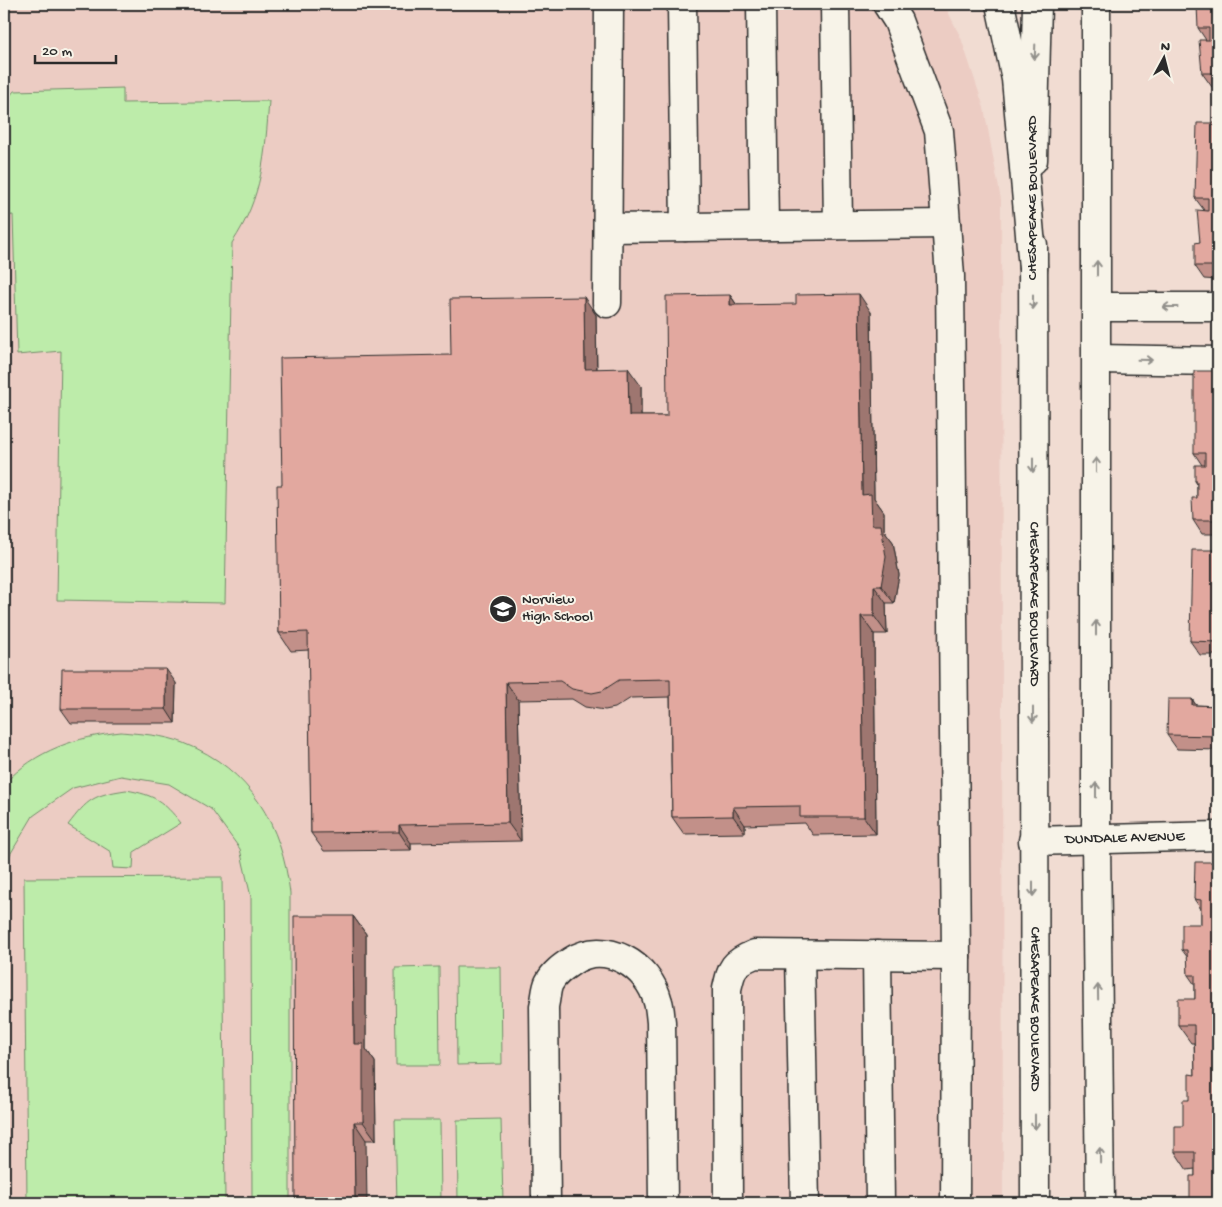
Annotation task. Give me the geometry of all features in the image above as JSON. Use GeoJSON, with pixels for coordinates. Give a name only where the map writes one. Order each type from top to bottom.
{"type":"FeatureCollection","features":[{"type":"Feature","properties":{"kind":"main road"},"geometry":{"type":"LineString","coordinates":[[607,304],[609,4]]}},
{"type":"Feature","properties":{"kind":"main road"},"geometry":{"type":"LineString","coordinates":[[682,4],[685,227]]}},
{"type":"Feature","properties":{"kind":"main road"},"geometry":{"type":"LineString","coordinates":[[761,4],[764,226]]}},
{"type":"Feature","properties":{"kind":"main road"},"geometry":{"type":"LineString","coordinates":[[835,4],[838,225]]}},
{"type":"Feature","properties":{"kind":"main road"},"geometry":{"type":"LineString","coordinates":[[887,4],[898,21],[939,131],[950,276],[956,956],[955,1203]]}},
{"type":"Feature","properties":{"kind":"main road"},"geometry":{"type":"LineString","coordinates":[[1000,4],[1016,79],[1033,268]]}},
{"type":"Feature","properties":{"kind":"main road","name":"CHESAPEAKE BOULEVARD"},"geometry":{"type":"LineString","coordinates":[[1035,1203],[1033,268],[1037,4]]}},
{"type":"Feature","properties":{"kind":"main road"},"geometry":{"type":"LineString","coordinates":[[1096,4],[1096,839],[1100,1203]]}},
{"type":"Feature","properties":{"kind":"main road"},"geometry":{"type":"LineString","coordinates":[[608,228],[946,224]]}},
{"type":"Feature","properties":{"kind":"main road"},"geometry":{"type":"LineString","coordinates":[[1097,307],[1218,307]]}},
{"type":"Feature","properties":{"kind":"main road"},"geometry":{"type":"LineString","coordinates":[[1097,360],[1218,361]]}},
{"type":"Feature","properties":{"kind":"main road","name":"DUNDALE AVENUE"},"geometry":{"type":"LineString","coordinates":[[1033,841],[1218,836]]}},
{"type":"Feature","properties":{"kind":"main road"},"geometry":{"type":"LineString","coordinates":[[546,1203],[544,1006],[549,983],[561,968],[582,955],[606,952],[632,963],[647,979],[658,1001],[663,1203]]}},
{"type":"Feature","properties":{"kind":"main road"},"geometry":{"type":"LineString","coordinates":[[728,1203],[727,989],[732,968],[741,960],[755,954],[956,956]]}},
{"type":"Feature","properties":{"kind":"main road"},"geometry":{"type":"LineString","coordinates":[[800,955],[805,1203]]}},
{"type":"Feature","properties":{"kind":"main road"},"geometry":{"type":"LineString","coordinates":[[877,955],[880,1203]]}},
{"type":"Feature","properties":{"kind":"shaded area","name":"Norview High School"},"geometry":{"type":"Polygon","coordinates":[[[4,4],[944,4],[961,38],[984,108],[1001,200],[1003,1203],[4,1203],[4,4]]]}},
{"type":"Feature","properties":{"kind":"green space"},"geometry":{"type":"Polygon","coordinates":[[[123,88],[123,103],[269,101],[261,175],[250,209],[232,243],[225,603],[57,600],[61,351],[17,355],[13,215],[4,216],[4,103],[14,91],[123,88]]]}},
{"type":"Feature","properties":{"kind":"green space"},"geometry":{"type":"Polygon","coordinates":[[[121,732],[153,735],[176,740],[207,754],[228,768],[245,784],[259,803],[271,823],[279,845],[286,868],[290,893],[290,1203],[252,1203],[251,897],[240,849],[211,809],[169,784],[121,776],[73,788],[33,816],[8,858],[4,882],[4,784],[29,762],[58,747],[88,737],[121,732]]]}},
{"type":"Feature","properties":{"kind":"green space"},"geometry":{"type":"Polygon","coordinates":[[[126,790],[144,794],[158,800],[181,823],[134,852],[133,869],[113,868],[111,852],[68,825],[86,804],[98,796],[126,790]]]}},
{"type":"Feature","properties":{"kind":"green space"},"geometry":{"type":"Polygon","coordinates":[[[222,877],[225,1203],[27,1203],[24,878],[222,877]]]}},
{"type":"Feature","properties":{"kind":"green space"},"geometry":{"type":"Polygon","coordinates":[[[439,967],[440,1065],[396,1065],[395,968],[439,967]]]}},
{"type":"Feature","properties":{"kind":"green space"},"geometry":{"type":"Polygon","coordinates":[[[456,967],[501,967],[502,1064],[457,1065],[456,967]]]}},
{"type":"Feature","properties":{"kind":"green space"},"geometry":{"type":"Polygon","coordinates":[[[501,1119],[503,1203],[458,1203],[457,1120],[501,1119]]]}},
{"type":"Feature","properties":{"kind":"green space"},"geometry":{"type":"Polygon","coordinates":[[[395,1120],[440,1120],[441,1203],[397,1203],[395,1120]]]}},
{"type":"Feature","properties":{"kind":"building"},"geometry":{"type":"Polygon","coordinates":[[[1218,4],[1218,73],[1202,73],[1199,40],[1209,40],[1209,28],[1198,28],[1197,5],[1218,4]]]}},
{"type":"Feature","properties":{"kind":"building"},"geometry":{"type":"Polygon","coordinates":[[[1197,123],[1218,123],[1218,266],[1195,266],[1195,243],[1200,242],[1197,210],[1208,211],[1208,198],[1195,198],[1197,123]]]}},
{"type":"Feature","properties":{"kind":"building"},"geometry":{"type":"Polygon","coordinates":[[[859,294],[862,495],[871,494],[872,525],[881,525],[886,557],[881,586],[874,586],[874,616],[861,616],[864,817],[800,817],[800,806],[733,807],[733,816],[672,817],[670,679],[619,680],[602,691],[592,693],[572,689],[560,681],[506,682],[508,823],[399,825],[399,832],[311,833],[308,632],[279,633],[277,485],[282,485],[280,358],[451,355],[450,299],[584,297],[585,369],[628,368],[629,416],[667,416],[666,296],[730,295],[730,305],[796,304],[796,295],[859,294]]]}},
{"type":"Feature","properties":{"kind":"building"},"geometry":{"type":"Polygon","coordinates":[[[1194,371],[1218,371],[1218,520],[1193,520],[1192,498],[1197,498],[1195,465],[1205,465],[1205,453],[1194,453],[1194,371]]]}},
{"type":"Feature","properties":{"kind":"building"},"geometry":{"type":"Polygon","coordinates":[[[1192,550],[1218,550],[1218,642],[1190,641],[1192,550]]]}},
{"type":"Feature","properties":{"kind":"building"},"geometry":{"type":"Polygon","coordinates":[[[62,669],[166,669],[166,709],[61,709],[62,669]]]}},
{"type":"Feature","properties":{"kind":"building"},"geometry":{"type":"Polygon","coordinates":[[[1168,699],[1192,699],[1192,705],[1218,706],[1218,736],[1167,735],[1168,699]]]}},
{"type":"Feature","properties":{"kind":"building"},"geometry":{"type":"Polygon","coordinates":[[[1195,862],[1218,862],[1218,1002],[1214,1002],[1214,1026],[1218,1026],[1218,1203],[1180,1203],[1190,1202],[1190,1176],[1195,1176],[1195,1152],[1175,1152],[1175,1126],[1183,1126],[1183,1100],[1189,1100],[1189,1074],[1195,1075],[1194,1025],[1178,1025],[1178,999],[1195,999],[1195,975],[1188,975],[1187,950],[1182,950],[1182,924],[1201,924],[1201,900],[1194,899],[1195,862]]]}},
{"type":"Feature","properties":{"kind":"building"},"geometry":{"type":"Polygon","coordinates":[[[294,916],[353,916],[354,1044],[363,1044],[363,1122],[354,1122],[355,1203],[295,1203],[294,916]]]}},
{"type":"Feature","properties":{"kind":"place","name":"Norview High School"},"geometry":{"type":"Point","coordinates":[503,609]}}]}
